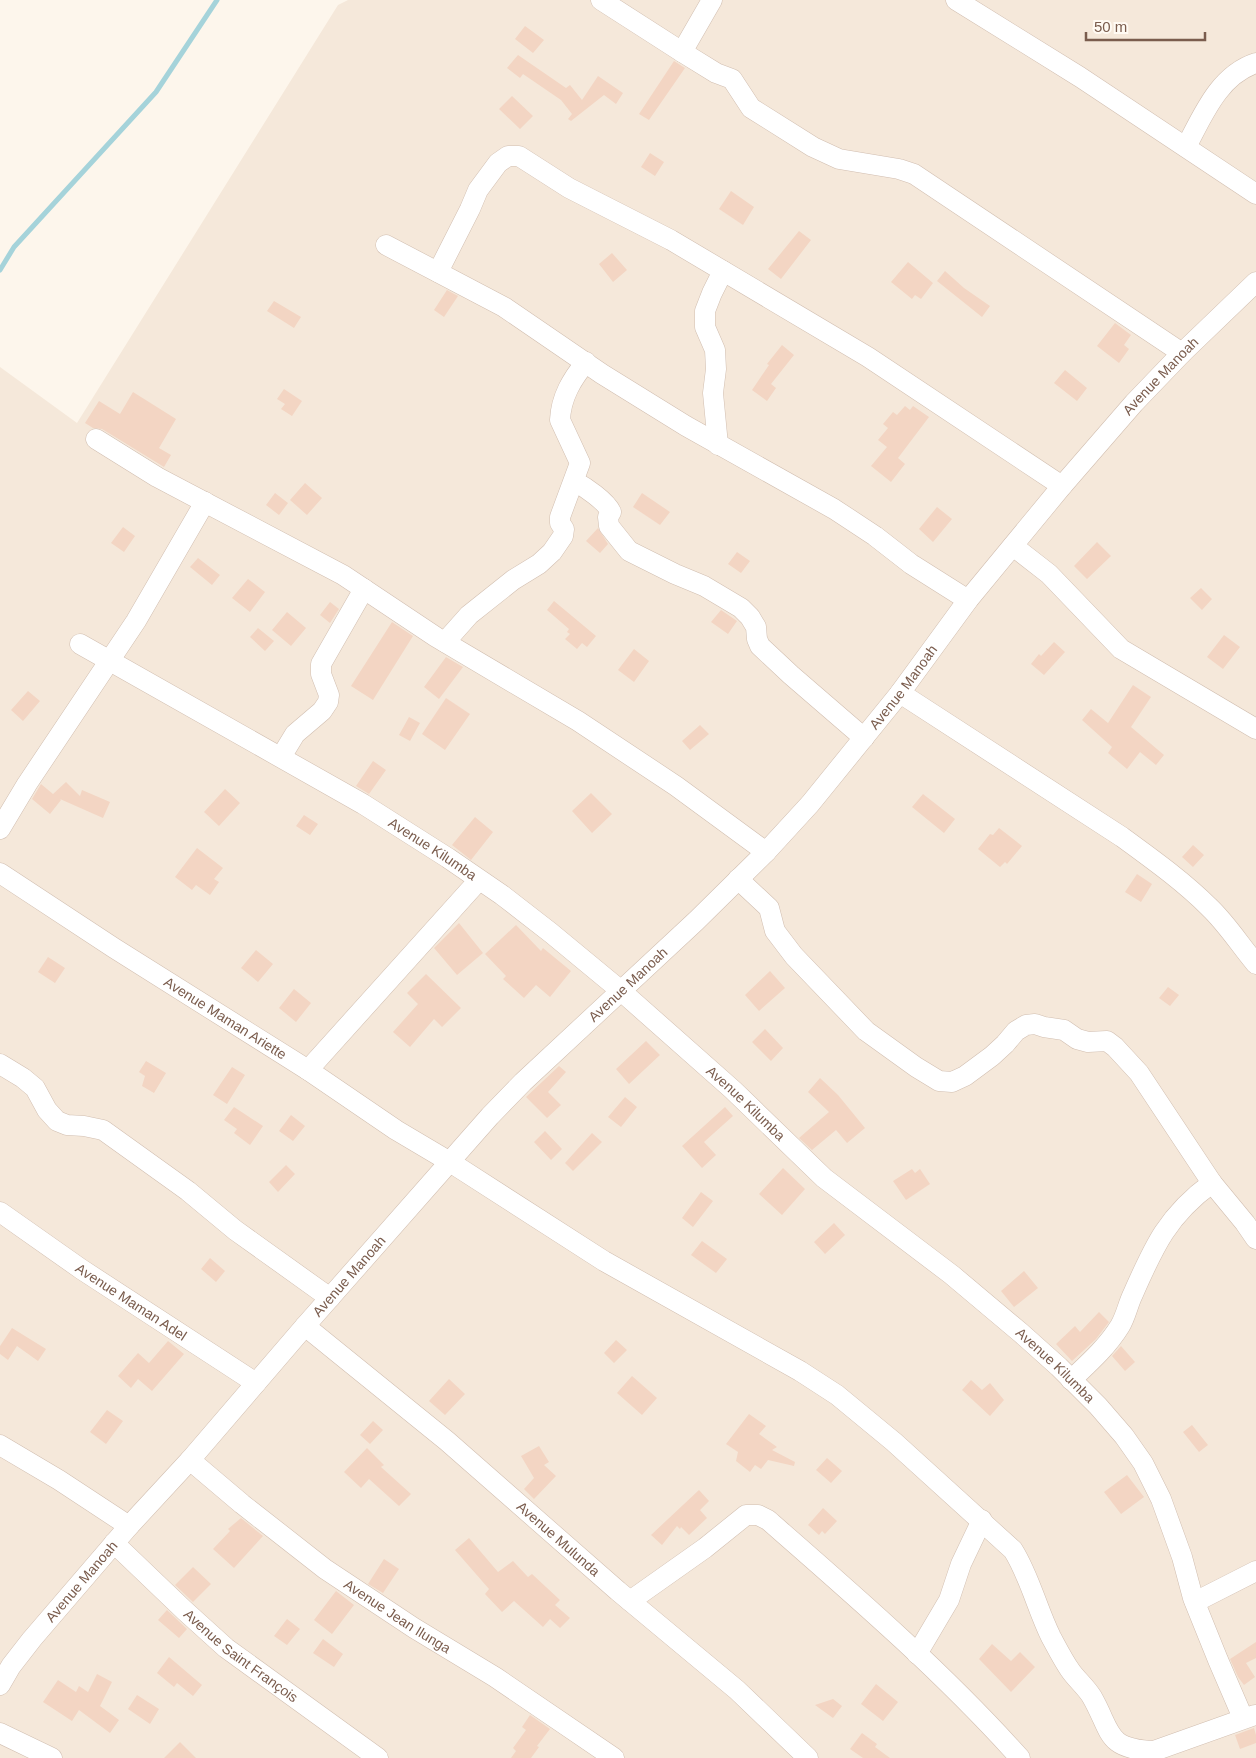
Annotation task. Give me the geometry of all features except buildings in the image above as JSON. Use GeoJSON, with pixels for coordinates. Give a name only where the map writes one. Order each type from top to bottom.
{"type":"FeatureCollection","features":[{"type":"Feature","properties":{"kind":"street"},"geometry":{"type":"LineString","coordinates":[[601,0],[716,73],[732,79],[751,108],[813,147],[839,159],[899,169],[914,174],[1182,353]]}},
{"type":"Feature","properties":{"kind":"street"},"geometry":{"type":"LineString","coordinates":[[682,52],[712,0]]}},
{"type":"Feature","properties":{"kind":"street"},"geometry":{"type":"LineString","coordinates":[[956,0],[1080,77],[1256,194]]}},
{"type":"Feature","properties":{"kind":"street"},"geometry":{"type":"LineString","coordinates":[[1186,147],[1220,87],[1248,66],[1256,63]]}},
{"type":"Feature","properties":{"kind":"street"},"geometry":{"type":"LineString","coordinates":[[438,272],[478,190],[498,163],[508,156],[519,156],[568,188],[671,240],[868,357],[1062,486]]}},
{"type":"Feature","properties":{"kind":"street"},"geometry":{"type":"LineString","coordinates":[[386,244],[504,307],[586,362],[718,445],[834,509],[875,536],[912,564],[968,600]]}},
{"type":"Feature","properties":{"kind":"street"},"geometry":{"type":"LineString","coordinates":[[718,445],[713,393],[716,369],[715,350],[705,327],[705,311],[723,271]]}},
{"type":"Feature","properties":{"kind":"street","name":"Avenue Manoah"},"geometry":{"type":"LineString","coordinates":[[0,1684],[32,1639],[114,1543],[190,1460],[305,1326],[523,1082],[696,921],[766,852],[810,804],[900,693],[968,600],[1062,486],[1134,403],[1182,353],[1256,282]]}},
{"type":"Feature","properties":{"kind":"street"},"geometry":{"type":"LineString","coordinates":[[446,642],[469,615],[513,580],[539,564],[552,552],[563,536],[564,529],[560,523],[560,517],[580,463],[560,420],[560,413],[571,380],[586,362]]}},
{"type":"Feature","properties":{"kind":"street"},"geometry":{"type":"LineString","coordinates":[[96,439],[158,477],[343,575],[446,642],[578,721],[676,786],[766,852]]}},
{"type":"Feature","properties":{"kind":"street"},"geometry":{"type":"LineString","coordinates":[[574,481],[608,506],[611,512],[608,517],[609,526],[630,551],[675,574],[704,586],[741,608],[756,627],[756,639],[760,646],[864,738]]}},
{"type":"Feature","properties":{"kind":"street"},"geometry":{"type":"LineString","coordinates":[[0,829],[27,784],[136,621],[205,502]]}},
{"type":"Feature","properties":{"kind":"street"},"geometry":{"type":"LineString","coordinates":[[1013,546],[1049,574],[1121,649],[1256,730]]}},
{"type":"Feature","properties":{"kind":"street"},"geometry":{"type":"LineString","coordinates":[[280,757],[295,734],[322,711],[328,702],[329,695],[321,674],[321,664],[364,589]]}},
{"type":"Feature","properties":{"kind":"street","name":"Avenue Kilumba"},"geometry":{"type":"LineString","coordinates":[[80,644],[363,804],[448,858],[502,896],[551,933],[620,990],[733,1090],[824,1178],[952,1275],[1021,1333],[1098,1406],[1124,1436],[1143,1463],[1161,1498],[1195,1602],[1218,1660],[1250,1716]]}},
{"type":"Feature","properties":{"kind":"street"},"geometry":{"type":"LineString","coordinates":[[900,693],[1122,837],[1175,877],[1209,907],[1256,964]]}},
{"type":"Feature","properties":{"kind":"street","name":"Avenue Maman Ariette"},"geometry":{"type":"LineString","coordinates":[[0,873],[114,948],[308,1070],[396,1130],[450,1162],[604,1262],[764,1350],[837,1396],[894,1442],[982,1520],[1016,1554],[1040,1613],[1060,1653],[1070,1670],[1092,1697],[1107,1730],[1121,1745],[1140,1750],[1154,1751],[1250,1716]]}},
{"type":"Feature","properties":{"kind":"street"},"geometry":{"type":"LineString","coordinates":[[738,879],[769,908],[775,931],[794,956],[866,1030],[916,1067],[939,1081],[952,1082],[965,1076],[992,1056],[1016,1031],[1026,1025],[1035,1024],[1064,1030],[1088,1042],[1106,1041],[1123,1054],[1139,1073],[1212,1183],[1256,1239]]}},
{"type":"Feature","properties":{"kind":"street"},"geometry":{"type":"LineString","coordinates":[[308,1070],[479,880]]}},
{"type":"Feature","properties":{"kind":"street"},"geometry":{"type":"LineString","coordinates":[[0,1064],[24,1078],[35,1088],[57,1122],[103,1130],[188,1191],[235,1230],[330,1298]]}},
{"type":"Feature","properties":{"kind":"street"},"geometry":{"type":"LineString","coordinates":[[1071,1380],[1105,1347],[1120,1326],[1146,1264],[1164,1230],[1180,1209],[1196,1194],[1212,1183]]}},
{"type":"Feature","properties":{"kind":"street","name":"Avenue Maman Adel"},"geometry":{"type":"LineString","coordinates":[[4,1215],[89,1274],[256,1383]]}},
{"type":"Feature","properties":{"kind":"street","name":"Avenue Mulunda"},"geometry":{"type":"LineString","coordinates":[[305,1326],[447,1441],[630,1601],[737,1690],[808,1758]]}},
{"type":"Feature","properties":{"kind":"street"},"geometry":{"type":"LineString","coordinates":[[0,1445],[59,1480],[129,1526]]}},
{"type":"Feature","properties":{"kind":"street","name":"Avenue Jean Ilunga"},"geometry":{"type":"LineString","coordinates":[[190,1460],[242,1504],[325,1569],[414,1628],[495,1677],[614,1758]]}},
{"type":"Feature","properties":{"kind":"street"},"geometry":{"type":"LineString","coordinates":[[630,1601],[705,1548],[746,1515],[758,1515],[768,1520],[917,1654],[1020,1758]]}},
{"type":"Feature","properties":{"kind":"street"},"geometry":{"type":"LineString","coordinates":[[917,1654],[949,1600],[962,1564],[982,1520]]}},
{"type":"Feature","properties":{"kind":"street","name":"Avenue Saint François"},"geometry":{"type":"LineString","coordinates":[[114,1543],[226,1648],[378,1758]]}},
{"type":"Feature","properties":{"kind":"street"},"geometry":{"type":"LineString","coordinates":[[1195,1602],[1256,1571]]}},
{"type":"Feature","properties":{"kind":"street"},"geometry":{"type":"LineString","coordinates":[[0,1733],[52,1758]]}},
{"type":"Feature","properties":{"kind":"shaded area"},"geometry":{"type":"Polygon","coordinates":[[[348,0],[1256,0],[1256,1758],[0,1758],[0,367],[77,423],[338,5],[348,0]]]}},
{"type":"Feature","properties":{"kind":"waterway"},"geometry":{"type":"LineString","coordinates":[[0,270],[14,247],[156,92],[217,0]]}}]}
